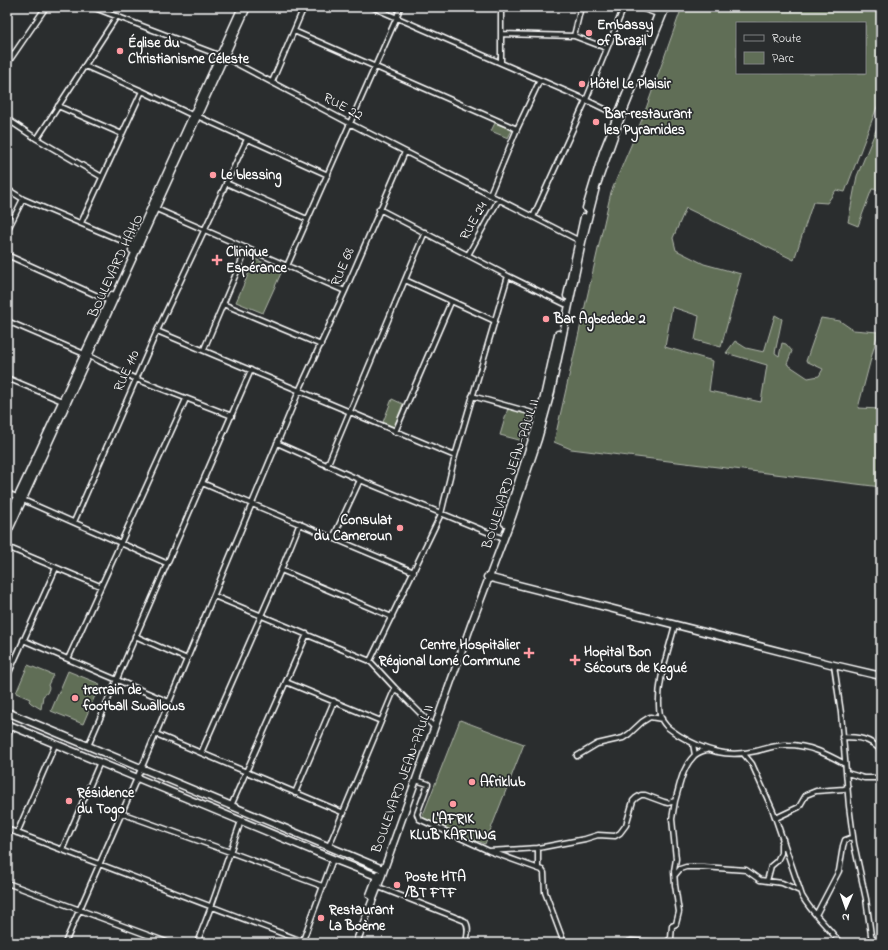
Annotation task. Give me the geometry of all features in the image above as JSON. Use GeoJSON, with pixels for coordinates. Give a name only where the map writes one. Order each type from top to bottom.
{"type":"FeatureCollection","features":[{"type":"Feature","properties":{"kind":"main road","name":"BOULEVARD HAHO"},"geometry":{"type":"LineString","coordinates":[[7,520],[20,498],[154,208],[222,56],[242,7]]}},
{"type":"Feature","properties":{"kind":"main road","name":"BOULEVARD HAHO"},"geometry":{"type":"LineString","coordinates":[[222,56],[247,7]]}},
{"type":"Feature","properties":{"kind":"main road","name":"BOULEVARD JEAN-PAUL II"},"geometry":{"type":"LineString","coordinates":[[356,943],[432,725],[538,440],[551,392],[591,189],[617,116],[661,7]]}},
{"type":"Feature","properties":{"kind":"main road","name":"BOULEVARD JEAN-PAUL II"},"geometry":{"type":"LineString","coordinates":[[502,538],[540,415],[580,241],[596,187],[619,122],[666,7]]}},
{"type":"Feature","properties":{"kind":"main road","name":"BOULEVARD HAHO"},"geometry":{"type":"LineString","coordinates":[[7,534],[20,498],[62,401],[86,355],[134,246],[154,208]]}},
{"type":"Feature","properties":{"kind":"main road","name":"BOULEVARD JEAN-PAUL II"},"geometry":{"type":"LineString","coordinates":[[382,868],[416,780],[487,577]]}},
{"type":"Feature","properties":{"kind":"main road"},"geometry":{"type":"LineString","coordinates":[[487,577],[881,676]]}},
{"type":"Feature","properties":{"kind":"main road"},"geometry":{"type":"LineString","coordinates":[[7,712],[382,868]]}},
{"type":"Feature","properties":{"kind":"main road"},"geometry":{"type":"LineString","coordinates":[[9,725],[332,859],[379,877]]}},
{"type":"Feature","properties":{"kind":"main road","name":"BOULEVARD JEAN-PAUL II"},"geometry":{"type":"LineString","coordinates":[[352,943],[376,886]]}},
{"type":"Feature","properties":{"kind":"street"},"geometry":{"type":"LineString","coordinates":[[7,64],[46,7]]}},
{"type":"Feature","properties":{"kind":"street","name":"RUE 22"},"geometry":{"type":"LineString","coordinates":[[92,7],[222,56],[405,152],[580,241]]}},
{"type":"Feature","properties":{"kind":"street"},"geometry":{"type":"LineString","coordinates":[[108,13],[111,7]]}},
{"type":"Feature","properties":{"kind":"street"},"geometry":{"type":"LineString","coordinates":[[272,82],[304,7]]}},
{"type":"Feature","properties":{"kind":"street"},"geometry":{"type":"LineString","coordinates":[[372,7],[502,62],[586,100],[617,116]]}},
{"type":"Feature","properties":{"kind":"street"},"geometry":{"type":"LineString","coordinates":[[287,266],[351,124],[400,7]]}},
{"type":"Feature","properties":{"kind":"street"},"geometry":{"type":"LineString","coordinates":[[501,7],[502,62]]}},
{"type":"Feature","properties":{"kind":"street"},"geometry":{"type":"LineString","coordinates":[[574,36],[581,7]]}},
{"type":"Feature","properties":{"kind":"street"},"geometry":{"type":"LineString","coordinates":[[533,217],[586,100],[624,7]]}},
{"type":"Feature","properties":{"kind":"street"},"geometry":{"type":"LineString","coordinates":[[638,7],[658,14]]}},
{"type":"Feature","properties":{"kind":"street"},"geometry":{"type":"LineString","coordinates":[[37,139],[117,16]]}},
{"type":"Feature","properties":{"kind":"street"},"geometry":{"type":"LineString","coordinates":[[294,31],[517,129]]}},
{"type":"Feature","properties":{"kind":"street"},"geometry":{"type":"LineString","coordinates":[[501,34],[574,36],[606,48]]}},
{"type":"Feature","properties":{"kind":"street"},"geometry":{"type":"LineString","coordinates":[[85,66],[328,175]]}},
{"type":"Feature","properties":{"kind":"street"},"geometry":{"type":"LineString","coordinates":[[490,194],[517,129],[540,80]]}},
{"type":"Feature","properties":{"kind":"street"},"geometry":{"type":"LineString","coordinates":[[81,223],[142,91]]}},
{"type":"Feature","properties":{"kind":"street"},"geometry":{"type":"LineString","coordinates":[[58,106],[122,134]]}},
{"type":"Feature","properties":{"kind":"street"},"geometry":{"type":"LineString","coordinates":[[7,119],[37,139],[102,177]]}},
{"type":"Feature","properties":{"kind":"street","name":"RUE 110"},"geometry":{"type":"LineString","coordinates":[[74,522],[157,331],[247,139]]}},
{"type":"Feature","properties":{"kind":"street","name":"RUE 68"},"geometry":{"type":"LineString","coordinates":[[66,943],[136,777],[156,734],[299,391],[321,345],[405,152]]}},
{"type":"Feature","properties":{"kind":"street"},"geometry":{"type":"LineString","coordinates":[[226,183],[307,219]]}},
{"type":"Feature","properties":{"kind":"street"},"geometry":{"type":"LineString","coordinates":[[7,190],[23,199],[134,246]]}},
{"type":"Feature","properties":{"kind":"street"},"geometry":{"type":"LineString","coordinates":[[7,231],[23,199]]}},
{"type":"Feature","properties":{"kind":"street","name":"RUE 24"},"geometry":{"type":"LineString","coordinates":[[468,255],[499,199]]}},
{"type":"Feature","properties":{"kind":"street"},"geometry":{"type":"LineString","coordinates":[[154,208],[344,291]]}},
{"type":"Feature","properties":{"kind":"street"},"geometry":{"type":"LineString","coordinates":[[379,209],[565,304]]}},
{"type":"Feature","properties":{"kind":"street"},"geometry":{"type":"LineString","coordinates":[[327,466],[426,232]]}},
{"type":"Feature","properties":{"kind":"street"},"geometry":{"type":"LineString","coordinates":[[204,350],[247,248]]}},
{"type":"Feature","properties":{"kind":"street"},"geometry":{"type":"LineString","coordinates":[[7,255],[109,301]]}},
{"type":"Feature","properties":{"kind":"street"},"geometry":{"type":"LineString","coordinates":[[370,661],[441,514],[455,456],[508,276]]}},
{"type":"Feature","properties":{"kind":"street"},"geometry":{"type":"LineString","coordinates":[[405,280],[495,321]]}},
{"type":"Feature","properties":{"kind":"street"},"geometry":{"type":"LineString","coordinates":[[396,432],[451,302]]}},
{"type":"Feature","properties":{"kind":"street"},"geometry":{"type":"LineString","coordinates":[[223,304],[321,345]]}},
{"type":"Feature","properties":{"kind":"street"},"geometry":{"type":"LineString","coordinates":[[7,321],[86,355],[136,379],[232,416]]}},
{"type":"Feature","properties":{"kind":"street"},"geometry":{"type":"LineString","coordinates":[[157,331],[349,413],[455,456]]}},
{"type":"Feature","properties":{"kind":"street"},"geometry":{"type":"LineString","coordinates":[[88,746],[166,563],[251,370]]}},
{"type":"Feature","properties":{"kind":"street"},"geometry":{"type":"LineString","coordinates":[[7,378],[62,401]]}},
{"type":"Feature","properties":{"kind":"street"},"geometry":{"type":"LineString","coordinates":[[472,396],[540,415]]}},
{"type":"Feature","properties":{"kind":"street"},"geometry":{"type":"LineString","coordinates":[[68,659],[186,399]]}},
{"type":"Feature","properties":{"kind":"street"},"geometry":{"type":"LineString","coordinates":[[277,443],[360,480],[502,538]]}},
{"type":"Feature","properties":{"kind":"street"},"geometry":{"type":"LineString","coordinates":[[333,538],[360,480]]}},
{"type":"Feature","properties":{"kind":"street"},"geometry":{"type":"LineString","coordinates":[[202,483],[253,503],[414,572]]}},
{"type":"Feature","properties":{"kind":"street"},"geometry":{"type":"LineString","coordinates":[[7,493],[166,563]]}},
{"type":"Feature","properties":{"kind":"street"},"geometry":{"type":"LineString","coordinates":[[201,753],[300,523]]}},
{"type":"Feature","properties":{"kind":"street"},"geometry":{"type":"LineString","coordinates":[[7,547],[100,586]]}},
{"type":"Feature","properties":{"kind":"street"},"geometry":{"type":"LineString","coordinates":[[7,677],[56,568]]}},
{"type":"Feature","properties":{"kind":"street"},"geometry":{"type":"LineString","coordinates":[[281,570],[392,616]]}},
{"type":"Feature","properties":{"kind":"street"},"geometry":{"type":"LineString","coordinates":[[214,596],[370,661],[432,725]]}},
{"type":"Feature","properties":{"kind":"street"},"geometry":{"type":"LineString","coordinates":[[675,625],[659,692],[659,702],[663,723],[669,728],[693,744],[706,750],[742,753],[781,745],[797,745],[815,750],[846,764]]}},
{"type":"Feature","properties":{"kind":"street"},"geometry":{"type":"LineString","coordinates":[[231,806],[307,634]]}},
{"type":"Feature","properties":{"kind":"street"},"geometry":{"type":"LineString","coordinates":[[135,636],[187,658]]}},
{"type":"Feature","properties":{"kind":"street"},"geometry":{"type":"LineString","coordinates":[[23,640],[169,702]]}},
{"type":"Feature","properties":{"kind":"street"},"geometry":{"type":"LineString","coordinates":[[834,665],[841,714],[842,737],[853,837],[866,898],[871,935],[874,943]]}},
{"type":"Feature","properties":{"kind":"street"},"geometry":{"type":"LineString","coordinates":[[286,682],[381,721]]}},
{"type":"Feature","properties":{"kind":"street"},"geometry":{"type":"LineString","coordinates":[[329,846],[395,688]]}},
{"type":"Feature","properties":{"kind":"street"},"geometry":{"type":"LineString","coordinates":[[295,793],[334,702]]}},
{"type":"Feature","properties":{"kind":"street"},"geometry":{"type":"LineString","coordinates":[[577,756],[598,744],[623,738],[650,717],[662,719]]}},
{"type":"Feature","properties":{"kind":"street"},"geometry":{"type":"LineString","coordinates":[[7,737],[9,725]]}},
{"type":"Feature","properties":{"kind":"street"},"geometry":{"type":"LineString","coordinates":[[156,734],[344,813]]}},
{"type":"Feature","properties":{"kind":"street"},"geometry":{"type":"LineString","coordinates":[[842,737],[861,737],[876,744],[881,751]]}},
{"type":"Feature","properties":{"kind":"street"},"geometry":{"type":"LineString","coordinates":[[666,943],[671,938],[672,926],[676,924],[679,912],[675,875],[676,859],[672,819],[675,800],[682,776],[694,755],[693,744]]}},
{"type":"Feature","properties":{"kind":"street"},"geometry":{"type":"LineString","coordinates":[[17,833],[56,745]]}},
{"type":"Feature","properties":{"kind":"street"},"geometry":{"type":"LineString","coordinates":[[694,755],[706,750]]}},
{"type":"Feature","properties":{"kind":"street"},"geometry":{"type":"LineString","coordinates":[[742,753],[752,764],[776,818],[800,890],[809,908],[840,943]]}},
{"type":"Feature","properties":{"kind":"street"},"geometry":{"type":"LineString","coordinates":[[62,850],[100,762]]}},
{"type":"Feature","properties":{"kind":"street"},"geometry":{"type":"LineString","coordinates":[[846,773],[864,778],[881,778]]}},
{"type":"Feature","properties":{"kind":"street"},"geometry":{"type":"LineString","coordinates":[[416,780],[428,784],[417,814],[419,819],[489,851],[538,868],[544,872],[546,892],[564,943]]}},
{"type":"Feature","properties":{"kind":"street"},"geometry":{"type":"LineString","coordinates":[[776,818],[799,807],[806,795],[816,791],[844,789],[848,787]]}},
{"type":"Feature","properties":{"kind":"street"},"geometry":{"type":"LineString","coordinates":[[489,851],[538,848],[598,835],[615,836],[620,833],[626,825],[633,801],[641,795],[668,803],[675,800]]}},
{"type":"Feature","properties":{"kind":"street"},"geometry":{"type":"LineString","coordinates":[[122,813],[322,886]]}},
{"type":"Feature","properties":{"kind":"street"},"geometry":{"type":"LineString","coordinates":[[197,943],[242,822]]}},
{"type":"Feature","properties":{"kind":"street"},"geometry":{"type":"LineString","coordinates":[[7,829],[302,942],[332,859]]}},
{"type":"Feature","properties":{"kind":"street"},"geometry":{"type":"LineString","coordinates":[[816,915],[839,871],[842,846],[845,840],[853,837]]}},
{"type":"Feature","properties":{"kind":"street"},"geometry":{"type":"LineString","coordinates":[[766,881],[771,866],[782,853],[781,844],[783,839]]}},
{"type":"Feature","properties":{"kind":"street"},"geometry":{"type":"LineString","coordinates":[[538,848],[538,868]]}},
{"type":"Feature","properties":{"kind":"street"},"geometry":{"type":"LineString","coordinates":[[675,875],[680,868],[686,867],[746,870],[760,880],[782,882],[800,890]]}},
{"type":"Feature","properties":{"kind":"street"},"geometry":{"type":"LineString","coordinates":[[7,883],[169,943]]}},
{"type":"Feature","properties":{"kind":"street"},"geometry":{"type":"LineString","coordinates":[[376,886],[466,921],[468,924],[466,943]]}},
{"type":"Feature","properties":{"kind":"street"},"geometry":{"type":"LineString","coordinates":[[7,939],[12,942],[19,943]]}},
{"type":"Feature","properties":{"kind":"street"},"geometry":{"type":"LineString","coordinates":[[624,943],[631,941],[662,943]]}},
{"type":"Feature","properties":{"kind":"green space"},"geometry":{"type":"Polygon","coordinates":[[[682,7],[881,7],[881,101],[877,107],[845,192],[836,190],[827,203],[813,202],[794,260],[686,208],[673,238],[676,250],[704,264],[741,274],[721,347],[695,340],[699,316],[672,307],[665,347],[713,361],[709,391],[761,402],[767,365],[726,353],[735,341],[746,348],[764,352],[775,315],[782,319],[775,353],[779,356],[782,343],[786,344],[792,351],[787,364],[808,378],[819,376],[823,369],[806,361],[821,318],[840,321],[853,330],[878,332],[858,408],[881,409],[881,487],[571,449],[554,442],[611,192],[643,117],[682,7]]]}},
{"type":"Feature","properties":{"kind":"green space"},"geometry":{"type":"Polygon","coordinates":[[[881,118],[881,190],[872,189],[858,226],[848,222],[857,176],[881,118]]]}},
{"type":"Feature","properties":{"kind":"green space"},"geometry":{"type":"Polygon","coordinates":[[[495,123],[512,130],[508,138],[491,131],[495,123]]]}},
{"type":"Feature","properties":{"kind":"green space"},"geometry":{"type":"Polygon","coordinates":[[[255,259],[282,271],[263,313],[236,302],[255,259]]]}},
{"type":"Feature","properties":{"kind":"green space"},"geometry":{"type":"Polygon","coordinates":[[[392,399],[403,404],[394,427],[383,422],[392,399]]]}},
{"type":"Feature","properties":{"kind":"green space"},"geometry":{"type":"Polygon","coordinates":[[[508,408],[531,414],[523,441],[500,435],[508,408]]]}},
{"type":"Feature","properties":{"kind":"green space"},"geometry":{"type":"Polygon","coordinates":[[[28,665],[53,675],[48,685],[49,688],[47,693],[43,696],[41,709],[31,703],[29,701],[30,699],[16,693],[28,665]]]}},
{"type":"Feature","properties":{"kind":"green space","name":"trerrain de football Swallows"},"geometry":{"type":"Polygon","coordinates":[[[68,671],[100,684],[83,724],[51,711],[68,671]]]}},
{"type":"Feature","properties":{"kind":"green space","name":"Afriklub"},"geometry":{"type":"Polygon","coordinates":[[[460,720],[524,744],[485,844],[421,820],[460,720]]]}},
{"type":"Feature","properties":{"kind":"place","name":"Embassy of Brazil"},"geometry":{"type":"Point","coordinates":[589,33]}},
{"type":"Feature","properties":{"kind":"place","name":"Église du Christianisme Céleste"},"geometry":{"type":"Point","coordinates":[120,51]}},
{"type":"Feature","properties":{"kind":"place","name":"Hôtel Le Plaisir"},"geometry":{"type":"Point","coordinates":[582,84]}},
{"type":"Feature","properties":{"kind":"place","name":"Bar-restaurant les Pyramides"},"geometry":{"type":"Point","coordinates":[596,122]}},
{"type":"Feature","properties":{"kind":"place","name":"Le blessing"},"geometry":{"type":"Point","coordinates":[213,175]}},
{"type":"Feature","properties":{"kind":"place","name":"Clinique Espérance"},"geometry":{"type":"Point","coordinates":[217,260]}},
{"type":"Feature","properties":{"kind":"place","name":"Bar Agbedede 2"},"geometry":{"type":"Point","coordinates":[546,319]}},
{"type":"Feature","properties":{"kind":"place","name":"Consulat du Cameroun"},"geometry":{"type":"Point","coordinates":[400,528]}},
{"type":"Feature","properties":{"kind":"place","name":"Centre Hospitalier Régional Lomé Commune"},"geometry":{"type":"Point","coordinates":[529,653]}},
{"type":"Feature","properties":{"kind":"place","name":"Hopital Bon Sécours de Kegué"},"geometry":{"type":"Point","coordinates":[575,660]}},
{"type":"Feature","properties":{"kind":"place","name":"trerrain de football Swallows"},"geometry":{"type":"Point","coordinates":[75,698]}},
{"type":"Feature","properties":{"kind":"place","name":"Afriklub"},"geometry":{"type":"Point","coordinates":[472,782]}},
{"type":"Feature","properties":{"kind":"place","name":"Résidence du Togo"},"geometry":{"type":"Point","coordinates":[69,801]}},
{"type":"Feature","properties":{"kind":"place","name":"L'AFRIK KLUB KARTING"},"geometry":{"type":"Point","coordinates":[453,804]}},
{"type":"Feature","properties":{"kind":"place","name":"Poste HTA /BT FTF"},"geometry":{"type":"Point","coordinates":[397,885]}},
{"type":"Feature","properties":{"kind":"place","name":"Restaurant La Boème"},"geometry":{"type":"Point","coordinates":[321,918]}}]}
